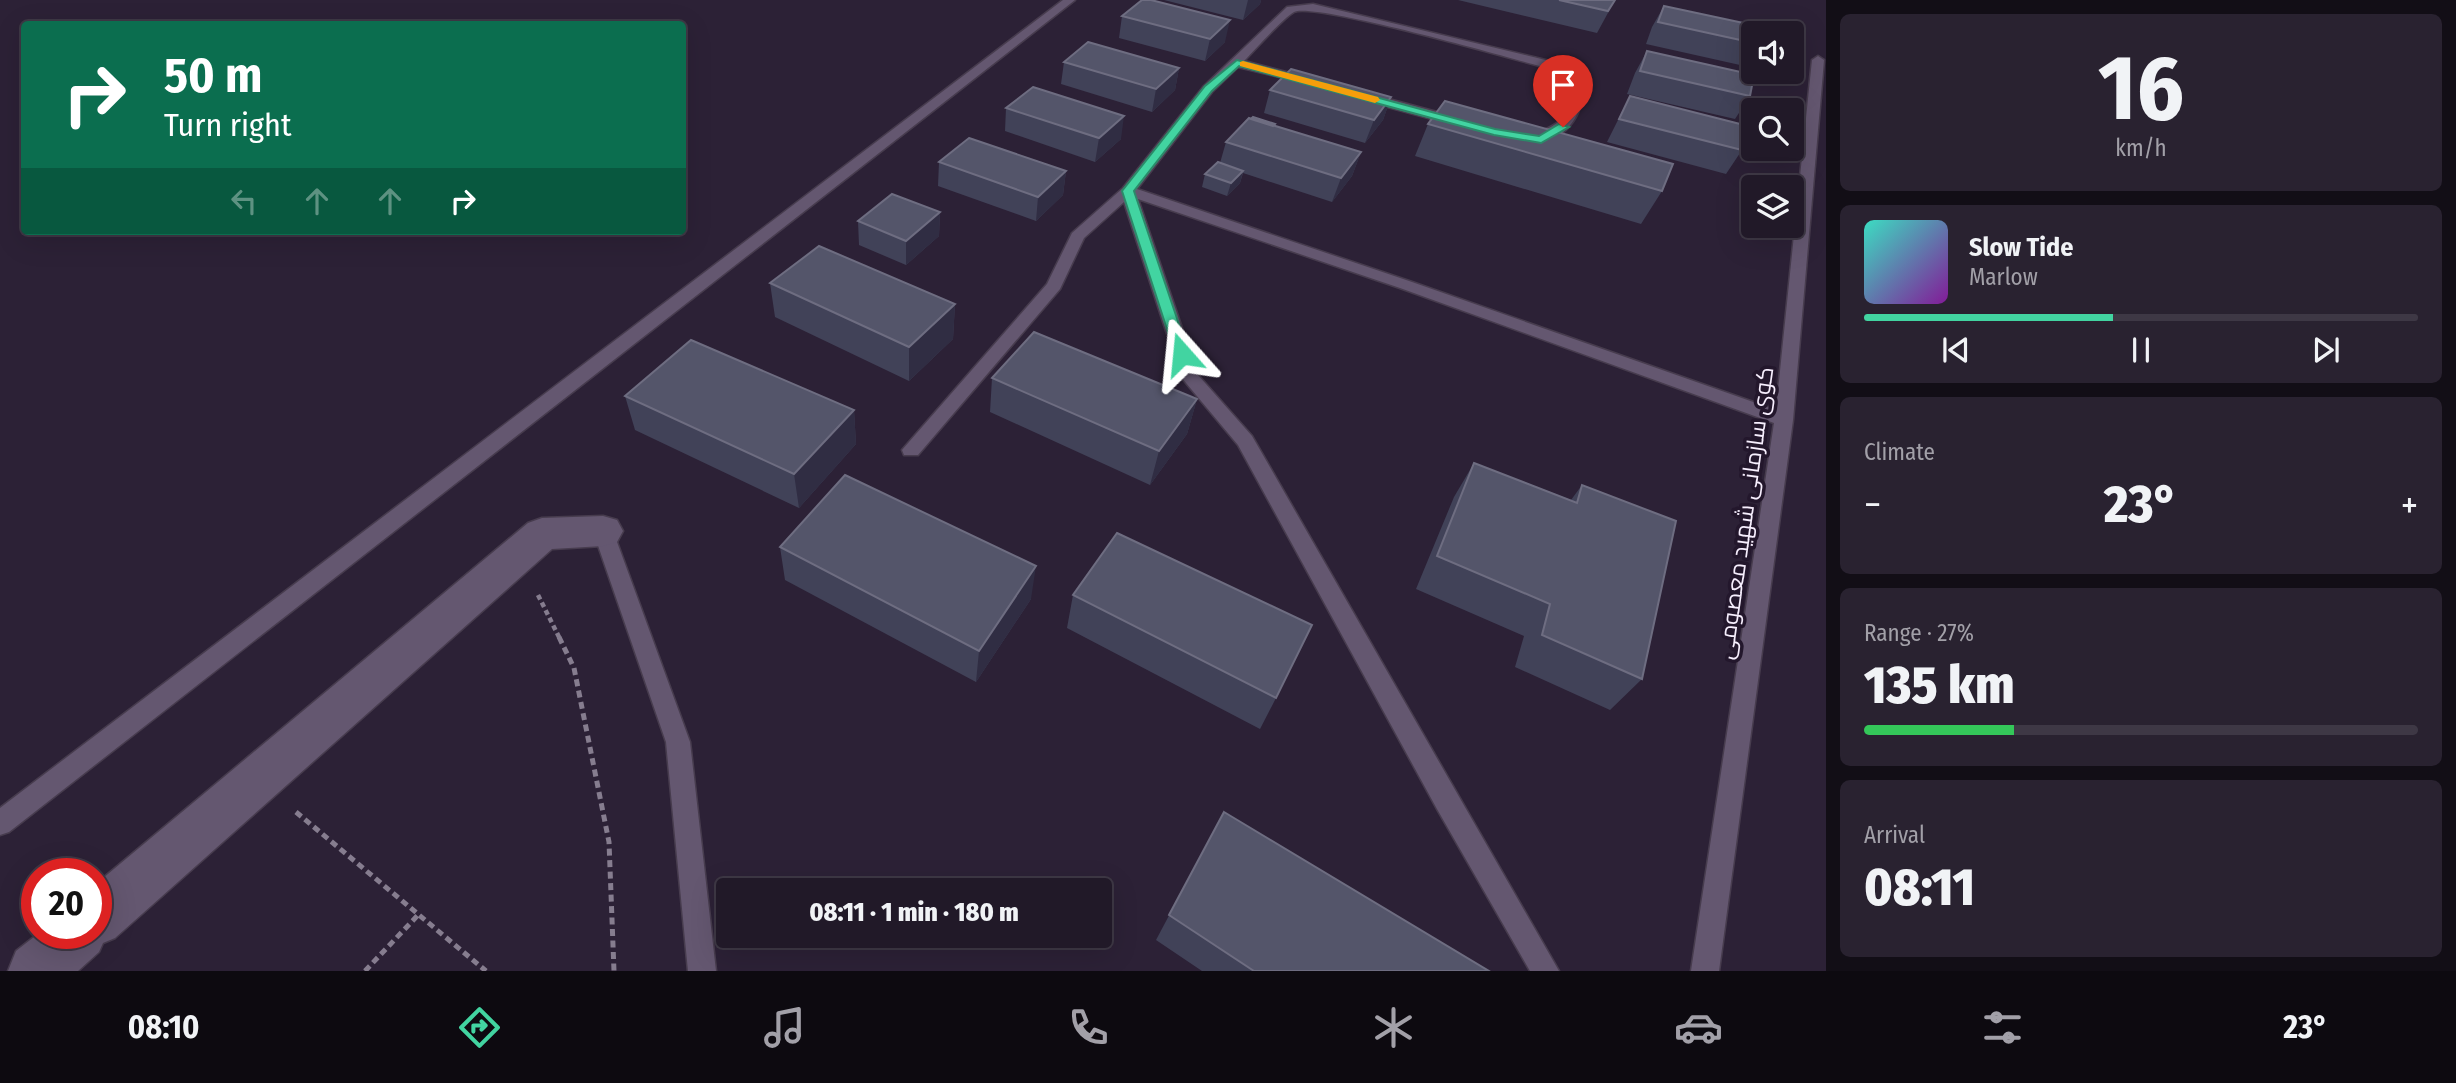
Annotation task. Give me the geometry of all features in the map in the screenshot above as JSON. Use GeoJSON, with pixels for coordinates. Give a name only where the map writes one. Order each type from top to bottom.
{"type":"FeatureCollection","features":[{"type":"Feature","properties":{"kind":"street"},"geometry":{"type":"LineString","coordinates":[[112,905],[542,534],[603,531]]}},
{"type":"Feature","properties":{"kind":"street"},"geometry":{"type":"LineString","coordinates":[[36,971],[61,949]]}},
{"type":"Feature","properties":{"kind":"lane"},"geometry":{"type":"LineString","coordinates":[[0,823],[1070,0]]}},
{"type":"Feature","properties":{"kind":"lane"},"geometry":{"type":"LineString","coordinates":[[911,450],[1054,286],[1077,236],[1128,191],[1208,89],[1291,9],[1312,7],[1554,66],[1575,82],[1577,100],[1563,127],[1541,139],[1517,136]]}},
{"type":"Feature","properties":{"kind":"lane","name":"کوی سازمانی شهید معصومی"},"geometry":{"type":"LineString","coordinates":[[1705,971],[1784,420],[1818,60]]}},
{"type":"Feature","properties":{"kind":"lane"},"geometry":{"type":"LineString","coordinates":[[1237,63],[1318,84]]}},
{"type":"Feature","properties":{"kind":"lane"},"geometry":{"type":"LineString","coordinates":[[1345,92],[1467,124]]}},
{"type":"Feature","properties":{"kind":"lane"},"geometry":{"type":"LineString","coordinates":[[1128,191],[1406,285],[1784,420]]}},
{"type":"Feature","properties":{"kind":"lane"},"geometry":{"type":"LineString","coordinates":[[1128,191],[1190,377],[1245,441],[1446,801],[1545,971]]}},
{"type":"Feature","properties":{"kind":"lane"},"geometry":{"type":"LineString","coordinates":[[603,531],[678,742],[702,971]]}},
{"type":"Feature","properties":{"kind":"path"},"geometry":{"type":"LineString","coordinates":[[518,554],[574,668],[609,842],[614,971]]}},
{"type":"Feature","properties":{"kind":"path"},"geometry":{"type":"LineString","coordinates":[[258,780],[486,971]]}},
{"type":"Feature","properties":{"kind":"path"},"geometry":{"type":"LineString","coordinates":[[365,971],[419,914]]}},
{"type":"Feature","properties":{"kind":"building"},"geometry":{"type":"Polygon","coordinates":[[[1142,0],[1230,20],[1210,39],[1122,16],[1142,0]]]}},
{"type":"Feature","properties":{"kind":"building"},"geometry":{"type":"Polygon","coordinates":[[[1559,0],[1615,0],[1608,11],[1559,0]]]}},
{"type":"Feature","properties":{"kind":"building"},"geometry":{"type":"Polygon","coordinates":[[[1664,6],[1741,22],[1741,40],[1658,22],[1664,6]]]}},
{"type":"Feature","properties":{"kind":"building"},"geometry":{"type":"Polygon","coordinates":[[[1088,42],[1179,68],[1156,89],[1064,62],[1088,42]]]}},
{"type":"Feature","properties":{"kind":"building"},"geometry":{"type":"Polygon","coordinates":[[[1647,51],[1741,72],[1741,84],[1752,84],[1750,96],[1640,71],[1647,51]]]}},
{"type":"Feature","properties":{"kind":"building"},"geometry":{"type":"Polygon","coordinates":[[[1291,69],[1391,97],[1374,120],[1270,90],[1291,69]]]}},
{"type":"Feature","properties":{"kind":"building"},"geometry":{"type":"Polygon","coordinates":[[[1033,87],[1124,116],[1099,138],[1006,108],[1033,87]]]}},
{"type":"Feature","properties":{"kind":"building"},"geometry":{"type":"Polygon","coordinates":[[[1630,96],[1741,124],[1741,150],[1619,119],[1630,96]]]}},
{"type":"Feature","properties":{"kind":"building"},"geometry":{"type":"Polygon","coordinates":[[[1445,101],[1673,164],[1662,191],[1428,124],[1445,101]]]}},
{"type":"Feature","properties":{"kind":"building"},"geometry":{"type":"Polygon","coordinates":[[[1253,117],[1275,124],[1273,126],[1251,119],[1253,117]]]}},
{"type":"Feature","properties":{"kind":"building"},"geometry":{"type":"Polygon","coordinates":[[[1249,118],[1361,152],[1341,178],[1226,142],[1249,118]]]}},
{"type":"Feature","properties":{"kind":"building"},"geometry":{"type":"Polygon","coordinates":[[[969,138],[1066,171],[1038,197],[939,162],[969,138]]]}},
{"type":"Feature","properties":{"kind":"building"},"geometry":{"type":"Polygon","coordinates":[[[1218,162],[1243,171],[1231,183],[1205,174],[1218,162]]]}},
{"type":"Feature","properties":{"kind":"building"},"geometry":{"type":"Polygon","coordinates":[[[892,194],[940,212],[906,241],[858,221],[892,194]]]}},
{"type":"Feature","properties":{"kind":"building"},"geometry":{"type":"Polygon","coordinates":[[[819,246],[955,304],[909,347],[770,283],[819,246]]]}},
{"type":"Feature","properties":{"kind":"building"},"geometry":{"type":"Polygon","coordinates":[[[1034,332],[1197,399],[1159,451],[992,378],[1034,332]]]}},
{"type":"Feature","properties":{"kind":"building"},"geometry":{"type":"Polygon","coordinates":[[[691,340],[854,410],[794,474],[625,396],[691,340]]]}},
{"type":"Feature","properties":{"kind":"building"},"geometry":{"type":"Polygon","coordinates":[[[1474,463],[1577,503],[1582,485],[1676,521],[1642,679],[1542,635],[1550,604],[1437,556],[1474,463]]]}},
{"type":"Feature","properties":{"kind":"building"},"geometry":{"type":"Polygon","coordinates":[[[845,475],[1036,566],[979,651],[780,547],[845,475]]]}},
{"type":"Feature","properties":{"kind":"building"},"geometry":{"type":"Polygon","coordinates":[[[1117,533],[1312,625],[1276,698],[1073,595],[1117,533]]]}},
{"type":"Feature","properties":{"kind":"building"},"geometry":{"type":"Polygon","coordinates":[[[1224,812],[1489,971],[1254,971],[1169,915],[1224,812]]]}},
{"type":"Feature","properties":{"kind":"slow traffic"},"geometry":{"type":"LineString","coordinates":[[1243,64],[1375,100]]}},
{"type":"Feature","properties":{"kind":"route"},"geometry":{"type":"LineString","coordinates":[[1182,354],[1128,191],[1208,89],[1237,63],[1494,132],[1541,139],[1563,127]]}}]}
